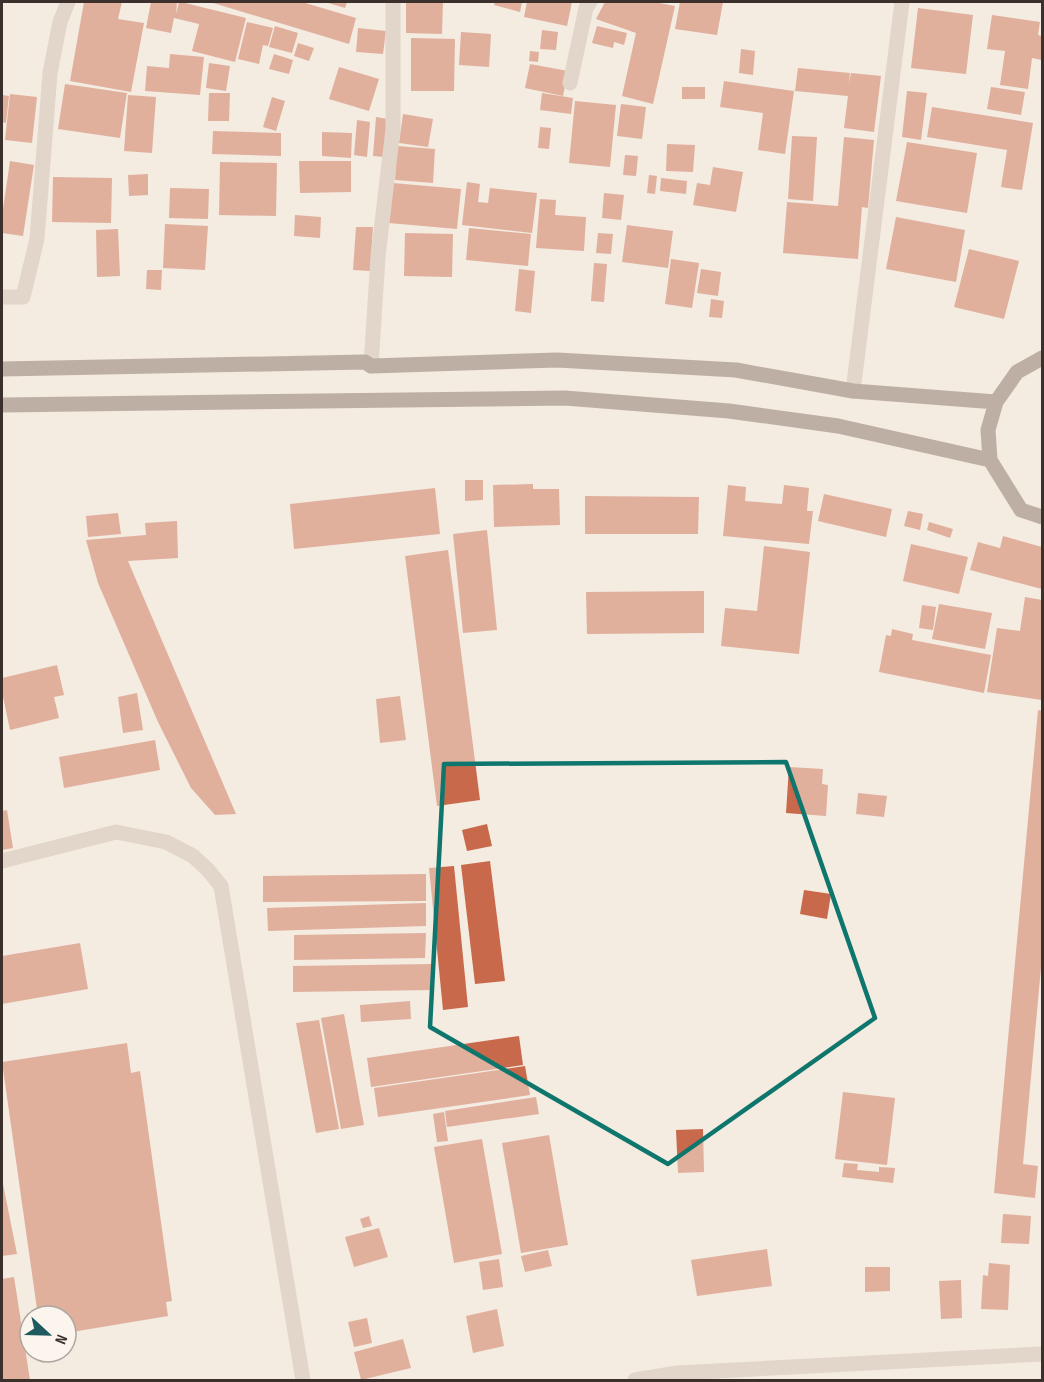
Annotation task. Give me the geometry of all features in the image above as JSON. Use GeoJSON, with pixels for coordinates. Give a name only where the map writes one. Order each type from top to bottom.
{"type":"FeatureCollection","features":[{"type":"Feature","properties":{"kind":"main road"},"geometry":{"type":"LineString","coordinates":[[1042,358],[1017,372],[996,402],[988,430],[990,460],[1022,510],[1042,517]]}},
{"type":"Feature","properties":{"kind":"main road"},"geometry":{"type":"LineString","coordinates":[[2,369],[365,362],[371,366],[557,360],[736,370],[853,391],[996,402]]}},
{"type":"Feature","properties":{"kind":"main road"},"geometry":{"type":"LineString","coordinates":[[2,405],[565,398],[729,411],[838,426],[990,460]]}},
{"type":"Feature","properties":{"kind":"street"},"geometry":{"type":"LineString","coordinates":[[2,297],[23,297],[37,239],[50,73],[60,22],[68,2]]}},
{"type":"Feature","properties":{"kind":"street"},"geometry":{"type":"LineString","coordinates":[[371,366],[378,257],[393,129],[393,2]]}},
{"type":"Feature","properties":{"kind":"street"},"geometry":{"type":"LineString","coordinates":[[570,83],[586,8],[590,2]]}},
{"type":"Feature","properties":{"kind":"street"},"geometry":{"type":"LineString","coordinates":[[853,391],[902,2]]}},
{"type":"Feature","properties":{"kind":"street"},"geometry":{"type":"LineString","coordinates":[[2,861],[116,832],[166,842],[193,856],[221,886],[303,1380]]}},
{"type":"Feature","properties":{"kind":"street"},"geometry":{"type":"LineString","coordinates":[[635,1380],[677,1373],[1042,1354]]}},
{"type":"Feature","properties":{"kind":"highlighted area"},"geometry":{"type":"Polygon","coordinates":[[[786,762],[875,1018],[668,1164],[430,1027],[444,764],[786,762]]]}},
{"type":"Feature","properties":{"kind":"building"},"geometry":{"type":"Polygon","coordinates":[[[84,2],[122,2],[118,19],[144,23],[131,92],[70,81],[84,2]]]}},
{"type":"Feature","properties":{"kind":"building"},"geometry":{"type":"Polygon","coordinates":[[[151,2],[177,2],[176,14],[179,2],[181,2],[246,18],[235,62],[192,51],[199,24],[174,18],[171,33],[146,28],[151,2]]]}},
{"type":"Feature","properties":{"kind":"building"},"geometry":{"type":"Polygon","coordinates":[[[210,2],[302,2],[356,18],[349,44],[210,2]]]}},
{"type":"Feature","properties":{"kind":"building"},"geometry":{"type":"Polygon","coordinates":[[[325,2],[347,2],[345,8],[325,2]]]}},
{"type":"Feature","properties":{"kind":"building"},"geometry":{"type":"Polygon","coordinates":[[[406,2],[443,2],[442,34],[406,33],[406,2]]]}},
{"type":"Feature","properties":{"kind":"building"},"geometry":{"type":"Polygon","coordinates":[[[495,2],[522,2],[520,12],[494,5],[495,2]]]}},
{"type":"Feature","properties":{"kind":"building"},"geometry":{"type":"Polygon","coordinates":[[[527,2],[572,2],[567,26],[524,17],[527,2]]]}},
{"type":"Feature","properties":{"kind":"building"},"geometry":{"type":"Polygon","coordinates":[[[605,2],[654,2],[675,6],[653,104],[622,96],[636,33],[596,19],[605,2]]]}},
{"type":"Feature","properties":{"kind":"building"},"geometry":{"type":"Polygon","coordinates":[[[680,2],[723,2],[717,35],[675,29],[680,2]]]}},
{"type":"Feature","properties":{"kind":"building"},"geometry":{"type":"Polygon","coordinates":[[[918,8],[973,15],[966,74],[911,68],[918,8]]]}},
{"type":"Feature","properties":{"kind":"building"},"geometry":{"type":"Polygon","coordinates":[[[992,15],[1040,22],[1038,35],[1042,36],[1042,60],[1032,58],[1028,89],[1000,85],[1005,51],[987,49],[992,15]]]}},
{"type":"Feature","properties":{"kind":"building"},"geometry":{"type":"Polygon","coordinates":[[[247,22],[273,28],[268,46],[263,45],[259,64],[238,59],[247,22]]]}},
{"type":"Feature","properties":{"kind":"building"},"geometry":{"type":"Polygon","coordinates":[[[275,26],[298,33],[292,53],[269,47],[275,26]]]}},
{"type":"Feature","properties":{"kind":"building"},"geometry":{"type":"Polygon","coordinates":[[[597,26],[627,33],[624,45],[614,42],[613,48],[592,43],[597,26]]]}},
{"type":"Feature","properties":{"kind":"building"},"geometry":{"type":"Polygon","coordinates":[[[358,28],[386,31],[383,54],[356,52],[358,28]]]}},
{"type":"Feature","properties":{"kind":"building"},"geometry":{"type":"Polygon","coordinates":[[[542,30],[558,32],[556,50],[540,49],[542,30]]]}},
{"type":"Feature","properties":{"kind":"building"},"geometry":{"type":"Polygon","coordinates":[[[461,32],[491,34],[489,67],[459,65],[461,32]]]}},
{"type":"Feature","properties":{"kind":"building"},"geometry":{"type":"Polygon","coordinates":[[[411,38],[455,39],[454,91],[411,91],[411,38]]]}},
{"type":"Feature","properties":{"kind":"building"},"geometry":{"type":"Polygon","coordinates":[[[298,43],[314,48],[309,61],[294,56],[298,43]]]}},
{"type":"Feature","properties":{"kind":"building"},"geometry":{"type":"Polygon","coordinates":[[[741,49],[755,51],[753,75],[739,73],[741,49]]]}},
{"type":"Feature","properties":{"kind":"building"},"geometry":{"type":"Polygon","coordinates":[[[530,51],[539,52],[538,62],[529,61],[530,51]]]}},
{"type":"Feature","properties":{"kind":"building"},"geometry":{"type":"Polygon","coordinates":[[[170,54],[204,57],[200,95],[145,91],[147,66],[169,68],[170,54]]]}},
{"type":"Feature","properties":{"kind":"building"},"geometry":{"type":"Polygon","coordinates":[[[274,54],[293,60],[289,74],[269,69],[274,54]]]}},
{"type":"Feature","properties":{"kind":"building"},"geometry":{"type":"Polygon","coordinates":[[[209,63],[230,66],[226,91],[206,88],[209,63]]]}},
{"type":"Feature","properties":{"kind":"building"},"geometry":{"type":"Polygon","coordinates":[[[530,64],[568,71],[563,96],[525,88],[530,64]]]}},
{"type":"Feature","properties":{"kind":"building"},"geometry":{"type":"Polygon","coordinates":[[[339,67],[379,79],[369,111],[329,99],[339,67]]]}},
{"type":"Feature","properties":{"kind":"building"},"geometry":{"type":"Polygon","coordinates":[[[798,68],[850,73],[849,84],[851,73],[881,76],[874,132],[844,128],[848,96],[795,91],[798,68]]]}},
{"type":"Feature","properties":{"kind":"building"},"geometry":{"type":"Polygon","coordinates":[[[724,81],[794,91],[785,154],[758,150],[763,113],[720,107],[724,81]]]}},
{"type":"Feature","properties":{"kind":"building"},"geometry":{"type":"Polygon","coordinates":[[[65,84],[127,93],[120,138],[58,129],[65,84]]]}},
{"type":"Feature","properties":{"kind":"building"},"geometry":{"type":"Polygon","coordinates":[[[682,87],[705,87],[705,99],[682,99],[682,87]]]}},
{"type":"Feature","properties":{"kind":"building"},"geometry":{"type":"Polygon","coordinates":[[[991,87],[1025,92],[1021,115],[987,109],[991,87]]]}},
{"type":"Feature","properties":{"kind":"building"},"geometry":{"type":"Polygon","coordinates":[[[907,91],[927,93],[921,140],[902,137],[907,91]]]}},
{"type":"Feature","properties":{"kind":"building"},"geometry":{"type":"Polygon","coordinates":[[[209,93],[230,93],[229,121],[208,121],[209,93]]]}},
{"type":"Feature","properties":{"kind":"building"},"geometry":{"type":"Polygon","coordinates":[[[542,93],[573,98],[571,114],[540,110],[542,93]]]}},
{"type":"Feature","properties":{"kind":"building"},"geometry":{"type":"Polygon","coordinates":[[[10,94],[37,97],[32,143],[5,140],[10,94]]]}},
{"type":"Feature","properties":{"kind":"building"},"geometry":{"type":"Polygon","coordinates":[[[2,95],[9,96],[6,123],[2,122],[2,95]]]}},
{"type":"Feature","properties":{"kind":"building"},"geometry":{"type":"Polygon","coordinates":[[[128,95],[156,97],[152,153],[124,151],[128,95]]]}},
{"type":"Feature","properties":{"kind":"building"},"geometry":{"type":"Polygon","coordinates":[[[272,97],[285,101],[276,131],[263,127],[272,97]]]}},
{"type":"Feature","properties":{"kind":"building"},"geometry":{"type":"Polygon","coordinates":[[[575,101],[616,105],[610,167],[569,163],[575,101]]]}},
{"type":"Feature","properties":{"kind":"building"},"geometry":{"type":"Polygon","coordinates":[[[621,104],[646,107],[642,139],[617,136],[621,104]]]}},
{"type":"Feature","properties":{"kind":"building"},"geometry":{"type":"Polygon","coordinates":[[[932,107],[1033,123],[1022,190],[1001,187],[1007,150],[927,137],[932,107]]]}},
{"type":"Feature","properties":{"kind":"building"},"geometry":{"type":"Polygon","coordinates":[[[403,114],[433,119],[428,147],[399,143],[403,114]]]}},
{"type":"Feature","properties":{"kind":"building"},"geometry":{"type":"Polygon","coordinates":[[[376,117],[388,119],[384,157],[373,156],[376,117]]]}},
{"type":"Feature","properties":{"kind":"building"},"geometry":{"type":"Polygon","coordinates":[[[357,120],[370,122],[367,157],[354,155],[357,120]]]}},
{"type":"Feature","properties":{"kind":"building"},"geometry":{"type":"Polygon","coordinates":[[[540,127],[551,128],[549,149],[538,148],[540,127]]]}},
{"type":"Feature","properties":{"kind":"building"},"geometry":{"type":"Polygon","coordinates":[[[213,131],[281,133],[281,156],[212,154],[213,131]]]}},
{"type":"Feature","properties":{"kind":"building"},"geometry":{"type":"Polygon","coordinates":[[[322,132],[352,133],[351,158],[322,156],[322,132]]]}},
{"type":"Feature","properties":{"kind":"building"},"geometry":{"type":"Polygon","coordinates":[[[792,136],[817,137],[813,201],[788,199],[792,136]]]}},
{"type":"Feature","properties":{"kind":"building"},"geometry":{"type":"Polygon","coordinates":[[[844,137],[874,140],[868,208],[862,207],[858,259],[783,253],[787,202],[838,206],[844,137]]]}},
{"type":"Feature","properties":{"kind":"building"},"geometry":{"type":"Polygon","coordinates":[[[907,142],[977,153],[967,213],[896,201],[907,142]]]}},
{"type":"Feature","properties":{"kind":"building"},"geometry":{"type":"Polygon","coordinates":[[[667,144],[695,145],[693,172],[666,171],[667,144]]]}},
{"type":"Feature","properties":{"kind":"building"},"geometry":{"type":"Polygon","coordinates":[[[397,146],[435,149],[433,183],[395,180],[397,146]]]}},
{"type":"Feature","properties":{"kind":"building"},"geometry":{"type":"Polygon","coordinates":[[[625,155],[638,156],[636,176],[623,175],[625,155]]]}},
{"type":"Feature","properties":{"kind":"building"},"geometry":{"type":"Polygon","coordinates":[[[10,161],[34,165],[23,236],[2,233],[2,216],[10,161]]]}},
{"type":"Feature","properties":{"kind":"building"},"geometry":{"type":"Polygon","coordinates":[[[299,161],[351,161],[351,192],[300,193],[299,161]]]}},
{"type":"Feature","properties":{"kind":"building"},"geometry":{"type":"Polygon","coordinates":[[[220,162],[277,163],[276,216],[219,215],[220,162]]]}},
{"type":"Feature","properties":{"kind":"building"},"geometry":{"type":"Polygon","coordinates":[[[713,167],[743,172],[736,212],[693,205],[697,183],[710,185],[713,167]]]}},
{"type":"Feature","properties":{"kind":"building"},"geometry":{"type":"Polygon","coordinates":[[[148,174],[148,195],[129,196],[128,175],[148,174]]]}},
{"type":"Feature","properties":{"kind":"building"},"geometry":{"type":"Polygon","coordinates":[[[649,175],[657,176],[655,194],[647,193],[649,175]]]}},
{"type":"Feature","properties":{"kind":"building"},"geometry":{"type":"Polygon","coordinates":[[[53,177],[112,178],[111,223],[52,222],[53,177]]]}},
{"type":"Feature","properties":{"kind":"building"},"geometry":{"type":"Polygon","coordinates":[[[661,178],[687,181],[686,194],[660,191],[661,178]]]}},
{"type":"Feature","properties":{"kind":"building"},"geometry":{"type":"Polygon","coordinates":[[[467,182],[480,184],[478,202],[488,203],[490,188],[537,193],[532,233],[462,225],[467,182]]]}},
{"type":"Feature","properties":{"kind":"building"},"geometry":{"type":"Polygon","coordinates":[[[393,183],[461,189],[457,229],[389,223],[393,183]]]}},
{"type":"Feature","properties":{"kind":"building"},"geometry":{"type":"Polygon","coordinates":[[[170,188],[209,189],[208,219],[169,218],[170,188]]]}},
{"type":"Feature","properties":{"kind":"building"},"geometry":{"type":"Polygon","coordinates":[[[604,193],[624,195],[621,220],[602,218],[604,193]]]}},
{"type":"Feature","properties":{"kind":"building"},"geometry":{"type":"Polygon","coordinates":[[[540,199],[556,200],[555,215],[586,217],[584,251],[536,248],[540,199]]]}},
{"type":"Feature","properties":{"kind":"building"},"geometry":{"type":"Polygon","coordinates":[[[295,215],[321,217],[320,238],[294,236],[295,215]]]}},
{"type":"Feature","properties":{"kind":"building"},"geometry":{"type":"Polygon","coordinates":[[[896,217],[965,230],[956,282],[886,269],[896,217]]]}},
{"type":"Feature","properties":{"kind":"building"},"geometry":{"type":"Polygon","coordinates":[[[165,224],[208,226],[205,270],[163,268],[165,224]]]}},
{"type":"Feature","properties":{"kind":"building"},"geometry":{"type":"Polygon","coordinates":[[[627,225],[673,231],[668,268],[622,262],[627,225]]]}},
{"type":"Feature","properties":{"kind":"building"},"geometry":{"type":"Polygon","coordinates":[[[356,227],[373,227],[370,271],[353,270],[356,227]]]}},
{"type":"Feature","properties":{"kind":"building"},"geometry":{"type":"Polygon","coordinates":[[[469,228],[531,234],[528,266],[466,260],[469,228]]]}},
{"type":"Feature","properties":{"kind":"building"},"geometry":{"type":"Polygon","coordinates":[[[118,229],[120,276],[97,277],[96,230],[118,229]]]}},
{"type":"Feature","properties":{"kind":"building"},"geometry":{"type":"Polygon","coordinates":[[[405,233],[453,234],[452,277],[404,276],[405,233]]]}},
{"type":"Feature","properties":{"kind":"building"},"geometry":{"type":"Polygon","coordinates":[[[598,233],[613,234],[611,254],[596,253],[598,233]]]}},
{"type":"Feature","properties":{"kind":"building"},"geometry":{"type":"Polygon","coordinates":[[[969,249],[1019,261],[1004,319],[954,307],[969,249]]]}},
{"type":"Feature","properties":{"kind":"building"},"geometry":{"type":"Polygon","coordinates":[[[671,259],[699,263],[692,308],[665,304],[671,259]]]}},
{"type":"Feature","properties":{"kind":"building"},"geometry":{"type":"Polygon","coordinates":[[[594,263],[607,264],[604,302],[591,301],[594,263]]]}},
{"type":"Feature","properties":{"kind":"building"},"geometry":{"type":"Polygon","coordinates":[[[519,269],[535,271],[531,313],[515,311],[519,269]]]}},
{"type":"Feature","properties":{"kind":"building"},"geometry":{"type":"Polygon","coordinates":[[[701,269],[721,272],[718,296],[697,293],[701,269]]]}},
{"type":"Feature","properties":{"kind":"building"},"geometry":{"type":"Polygon","coordinates":[[[147,270],[162,270],[161,290],[146,289],[147,270]]]}},
{"type":"Feature","properties":{"kind":"building"},"geometry":{"type":"Polygon","coordinates":[[[711,299],[724,301],[722,318],[709,317],[711,299]]]}},
{"type":"Feature","properties":{"kind":"building"},"geometry":{"type":"Polygon","coordinates":[[[465,480],[483,480],[483,500],[465,501],[465,480]]]}},
{"type":"Feature","properties":{"kind":"building"},"geometry":{"type":"Polygon","coordinates":[[[533,484],[533,489],[559,489],[560,525],[494,527],[493,485],[533,484]]]}},
{"type":"Feature","properties":{"kind":"building"},"geometry":{"type":"Polygon","coordinates":[[[728,485],[746,487],[745,501],[782,504],[784,485],[809,488],[807,511],[813,511],[809,544],[723,536],[728,485]]]}},
{"type":"Feature","properties":{"kind":"building"},"geometry":{"type":"Polygon","coordinates":[[[435,488],[440,534],[294,549],[290,504],[435,488]]]}},
{"type":"Feature","properties":{"kind":"building"},"geometry":{"type":"Polygon","coordinates":[[[824,494],[892,509],[886,537],[818,521],[824,494]]]}},
{"type":"Feature","properties":{"kind":"building"},"geometry":{"type":"Polygon","coordinates":[[[585,496],[699,497],[698,534],[585,534],[585,496]]]}},
{"type":"Feature","properties":{"kind":"building"},"geometry":{"type":"Polygon","coordinates":[[[908,511],[923,514],[920,530],[904,526],[908,511]]]}},
{"type":"Feature","properties":{"kind":"building"},"geometry":{"type":"Polygon","coordinates":[[[118,513],[121,534],[88,537],[86,516],[118,513]]]}},
{"type":"Feature","properties":{"kind":"building"},"geometry":{"type":"Polygon","coordinates":[[[177,521],[178,558],[128,561],[236,814],[215,815],[191,788],[158,722],[98,583],[86,540],[146,535],[145,523],[177,521]]]}},
{"type":"Feature","properties":{"kind":"building"},"geometry":{"type":"Polygon","coordinates":[[[929,522],[953,529],[950,538],[927,530],[929,522]]]}},
{"type":"Feature","properties":{"kind":"building"},"geometry":{"type":"Polygon","coordinates":[[[487,530],[497,630],[463,633],[453,534],[487,530]]]}},
{"type":"Feature","properties":{"kind":"building"},"geometry":{"type":"Polygon","coordinates":[[[1003,536],[1042,547],[1042,589],[970,570],[978,542],[1000,548],[1003,536]]]}},
{"type":"Feature","properties":{"kind":"building"},"geometry":{"type":"Polygon","coordinates":[[[911,544],[968,557],[959,594],[903,581],[911,544]]]}},
{"type":"Feature","properties":{"kind":"building"},"geometry":{"type":"Polygon","coordinates":[[[764,546],[810,552],[799,654],[721,646],[725,608],[757,611],[764,546]]]}},
{"type":"Feature","properties":{"kind":"building"},"geometry":{"type":"Polygon","coordinates":[[[448,550],[480,800],[437,806],[405,556],[448,550]]]}},
{"type":"Feature","properties":{"kind":"building"},"geometry":{"type":"Polygon","coordinates":[[[704,591],[704,633],[587,634],[586,592],[704,591]]]}},
{"type":"Feature","properties":{"kind":"building"},"geometry":{"type":"Polygon","coordinates":[[[1025,597],[1042,600],[1042,700],[987,692],[997,628],[1020,631],[1025,597]]]}},
{"type":"Feature","properties":{"kind":"building"},"geometry":{"type":"Polygon","coordinates":[[[939,604],[992,613],[985,649],[932,639],[939,604]]]}},
{"type":"Feature","properties":{"kind":"building"},"geometry":{"type":"Polygon","coordinates":[[[922,605],[936,607],[933,630],[919,628],[922,605]]]}},
{"type":"Feature","properties":{"kind":"building"},"geometry":{"type":"Polygon","coordinates":[[[892,629],[913,634],[912,640],[991,655],[984,693],[879,672],[886,635],[891,636],[892,629]]]}},
{"type":"Feature","properties":{"kind":"building"},"geometry":{"type":"Polygon","coordinates":[[[57,665],[64,695],[54,697],[59,718],[10,730],[2,692],[2,678],[57,665]]]}},
{"type":"Feature","properties":{"kind":"building"},"geometry":{"type":"Polygon","coordinates":[[[137,693],[143,730],[123,733],[118,697],[137,693]]]}},
{"type":"Feature","properties":{"kind":"building"},"geometry":{"type":"Polygon","coordinates":[[[400,696],[406,740],[380,743],[376,699],[400,696]]]}},
{"type":"Feature","properties":{"kind":"building"},"geometry":{"type":"Polygon","coordinates":[[[1038,710],[1042,711],[1042,957],[1023,1164],[1038,1166],[1035,1198],[994,1193],[1038,710]]]}},
{"type":"Feature","properties":{"kind":"building"},"geometry":{"type":"Polygon","coordinates":[[[155,740],[160,770],[64,788],[59,757],[155,740]]]}},
{"type":"Feature","properties":{"kind":"building"},"geometry":{"type":"Polygon","coordinates":[[[789,767],[823,769],[822,784],[828,785],[826,816],[786,813],[789,767]]]}},
{"type":"Feature","properties":{"kind":"building"},"geometry":{"type":"Polygon","coordinates":[[[858,793],[887,796],[884,817],[856,814],[858,793]]]}},
{"type":"Feature","properties":{"kind":"building"},"geometry":{"type":"Polygon","coordinates":[[[7,810],[13,848],[2,850],[2,811],[7,810]]]}},
{"type":"Feature","properties":{"kind":"building"},"geometry":{"type":"Polygon","coordinates":[[[487,824],[492,846],[467,851],[462,830],[487,824]]]}},
{"type":"Feature","properties":{"kind":"building"},"geometry":{"type":"Polygon","coordinates":[[[490,861],[505,981],[475,984],[461,865],[490,861]]]}},
{"type":"Feature","properties":{"kind":"building"},"geometry":{"type":"Polygon","coordinates":[[[454,866],[468,1007],[443,1010],[429,868],[454,866]]]}},
{"type":"Feature","properties":{"kind":"building"},"geometry":{"type":"Polygon","coordinates":[[[426,874],[426,901],[263,902],[263,876],[426,874]]]}},
{"type":"Feature","properties":{"kind":"building"},"geometry":{"type":"Polygon","coordinates":[[[804,890],[831,894],[827,919],[800,914],[804,890]]]}},
{"type":"Feature","properties":{"kind":"building"},"geometry":{"type":"Polygon","coordinates":[[[426,903],[426,926],[268,931],[267,908],[426,903]]]}},
{"type":"Feature","properties":{"kind":"building"},"geometry":{"type":"Polygon","coordinates":[[[426,933],[425,958],[294,960],[294,935],[426,933]]]}},
{"type":"Feature","properties":{"kind":"building"},"geometry":{"type":"Polygon","coordinates":[[[80,943],[88,989],[2,1004],[2,956],[80,943]]]}},
{"type":"Feature","properties":{"kind":"building"},"geometry":{"type":"Polygon","coordinates":[[[433,964],[433,990],[293,992],[293,966],[433,964]]]}},
{"type":"Feature","properties":{"kind":"building"},"geometry":{"type":"Polygon","coordinates":[[[410,1001],[411,1019],[361,1022],[360,1005],[410,1001]]]}},
{"type":"Feature","properties":{"kind":"building"},"geometry":{"type":"Polygon","coordinates":[[[344,1014],[364,1125],[341,1129],[321,1018],[344,1014]]]}},
{"type":"Feature","properties":{"kind":"building"},"geometry":{"type":"Polygon","coordinates":[[[319,1020],[339,1129],[316,1133],[296,1023],[319,1020]]]}},
{"type":"Feature","properties":{"kind":"building"},"geometry":{"type":"Polygon","coordinates":[[[519,1036],[523,1065],[371,1087],[367,1058],[519,1036]]]}},
{"type":"Feature","properties":{"kind":"building"},"geometry":{"type":"Polygon","coordinates":[[[127,1043],[131,1073],[140,1071],[172,1301],[166,1302],[168,1316],[78,1331],[78,1304],[36,1304],[2,1062],[127,1043]]]}},
{"type":"Feature","properties":{"kind":"building"},"geometry":{"type":"Polygon","coordinates":[[[525,1066],[530,1095],[378,1117],[374,1088],[525,1066]]]}},
{"type":"Feature","properties":{"kind":"building"},"geometry":{"type":"Polygon","coordinates":[[[843,1092],[895,1098],[887,1165],[835,1159],[843,1092]]]}},
{"type":"Feature","properties":{"kind":"building"},"geometry":{"type":"Polygon","coordinates":[[[536,1097],[539,1114],[447,1127],[445,1111],[536,1097]]]}},
{"type":"Feature","properties":{"kind":"building"},"geometry":{"type":"Polygon","coordinates":[[[444,1112],[448,1141],[437,1142],[433,1114],[444,1112]]]}},
{"type":"Feature","properties":{"kind":"building"},"geometry":{"type":"Polygon","coordinates":[[[703,1129],[704,1172],[678,1173],[676,1130],[703,1129]]]}},
{"type":"Feature","properties":{"kind":"building"},"geometry":{"type":"Polygon","coordinates":[[[549,1135],[568,1245],[521,1253],[502,1143],[549,1135]]]}},
{"type":"Feature","properties":{"kind":"building"},"geometry":{"type":"Polygon","coordinates":[[[482,1139],[502,1254],[454,1263],[434,1147],[482,1139]]]}},
{"type":"Feature","properties":{"kind":"building"},"geometry":{"type":"Polygon","coordinates":[[[844,1163],[858,1164],[857,1170],[879,1172],[879,1167],[895,1168],[893,1183],[842,1177],[844,1163]]]}},
{"type":"Feature","properties":{"kind":"building"},"geometry":{"type":"Polygon","coordinates":[[[2,1179],[17,1254],[2,1256],[2,1179]]]}},
{"type":"Feature","properties":{"kind":"building"},"geometry":{"type":"Polygon","coordinates":[[[1003,1214],[1031,1216],[1029,1244],[1001,1243],[1003,1214]]]}},
{"type":"Feature","properties":{"kind":"building"},"geometry":{"type":"Polygon","coordinates":[[[369,1216],[372,1226],[363,1228],[360,1219],[369,1216]]]}},
{"type":"Feature","properties":{"kind":"building"},"geometry":{"type":"Polygon","coordinates":[[[379,1228],[388,1257],[354,1267],[345,1237],[379,1228]]]}},
{"type":"Feature","properties":{"kind":"building"},"geometry":{"type":"Polygon","coordinates":[[[767,1249],[772,1286],[697,1296],[691,1260],[767,1249]]]}},
{"type":"Feature","properties":{"kind":"building"},"geometry":{"type":"Polygon","coordinates":[[[548,1250],[552,1266],[525,1272],[521,1256],[548,1250]]]}},
{"type":"Feature","properties":{"kind":"building"},"geometry":{"type":"Polygon","coordinates":[[[499,1259],[503,1287],[483,1290],[479,1262],[499,1259]]]}},
{"type":"Feature","properties":{"kind":"building"},"geometry":{"type":"Polygon","coordinates":[[[989,1263],[1010,1265],[1008,1310],[981,1309],[983,1275],[988,1276],[989,1263]]]}},
{"type":"Feature","properties":{"kind":"building"},"geometry":{"type":"Polygon","coordinates":[[[865,1267],[890,1267],[890,1291],[865,1292],[865,1267]]]}},
{"type":"Feature","properties":{"kind":"building"},"geometry":{"type":"Polygon","coordinates":[[[14,1277],[18,1304],[18,1364],[28,1364],[30,1380],[2,1380],[2,1279],[14,1277]]]}},
{"type":"Feature","properties":{"kind":"building"},"geometry":{"type":"Polygon","coordinates":[[[961,1280],[962,1318],[941,1319],[939,1281],[961,1280]]]}},
{"type":"Feature","properties":{"kind":"building"},"geometry":{"type":"Polygon","coordinates":[[[497,1309],[504,1346],[473,1353],[466,1316],[497,1309]]]}},
{"type":"Feature","properties":{"kind":"building"},"geometry":{"type":"Polygon","coordinates":[[[367,1318],[372,1343],[354,1347],[348,1322],[367,1318]]]}},
{"type":"Feature","properties":{"kind":"building"},"geometry":{"type":"Polygon","coordinates":[[[403,1339],[411,1368],[361,1380],[354,1352],[403,1339]]]}}]}
